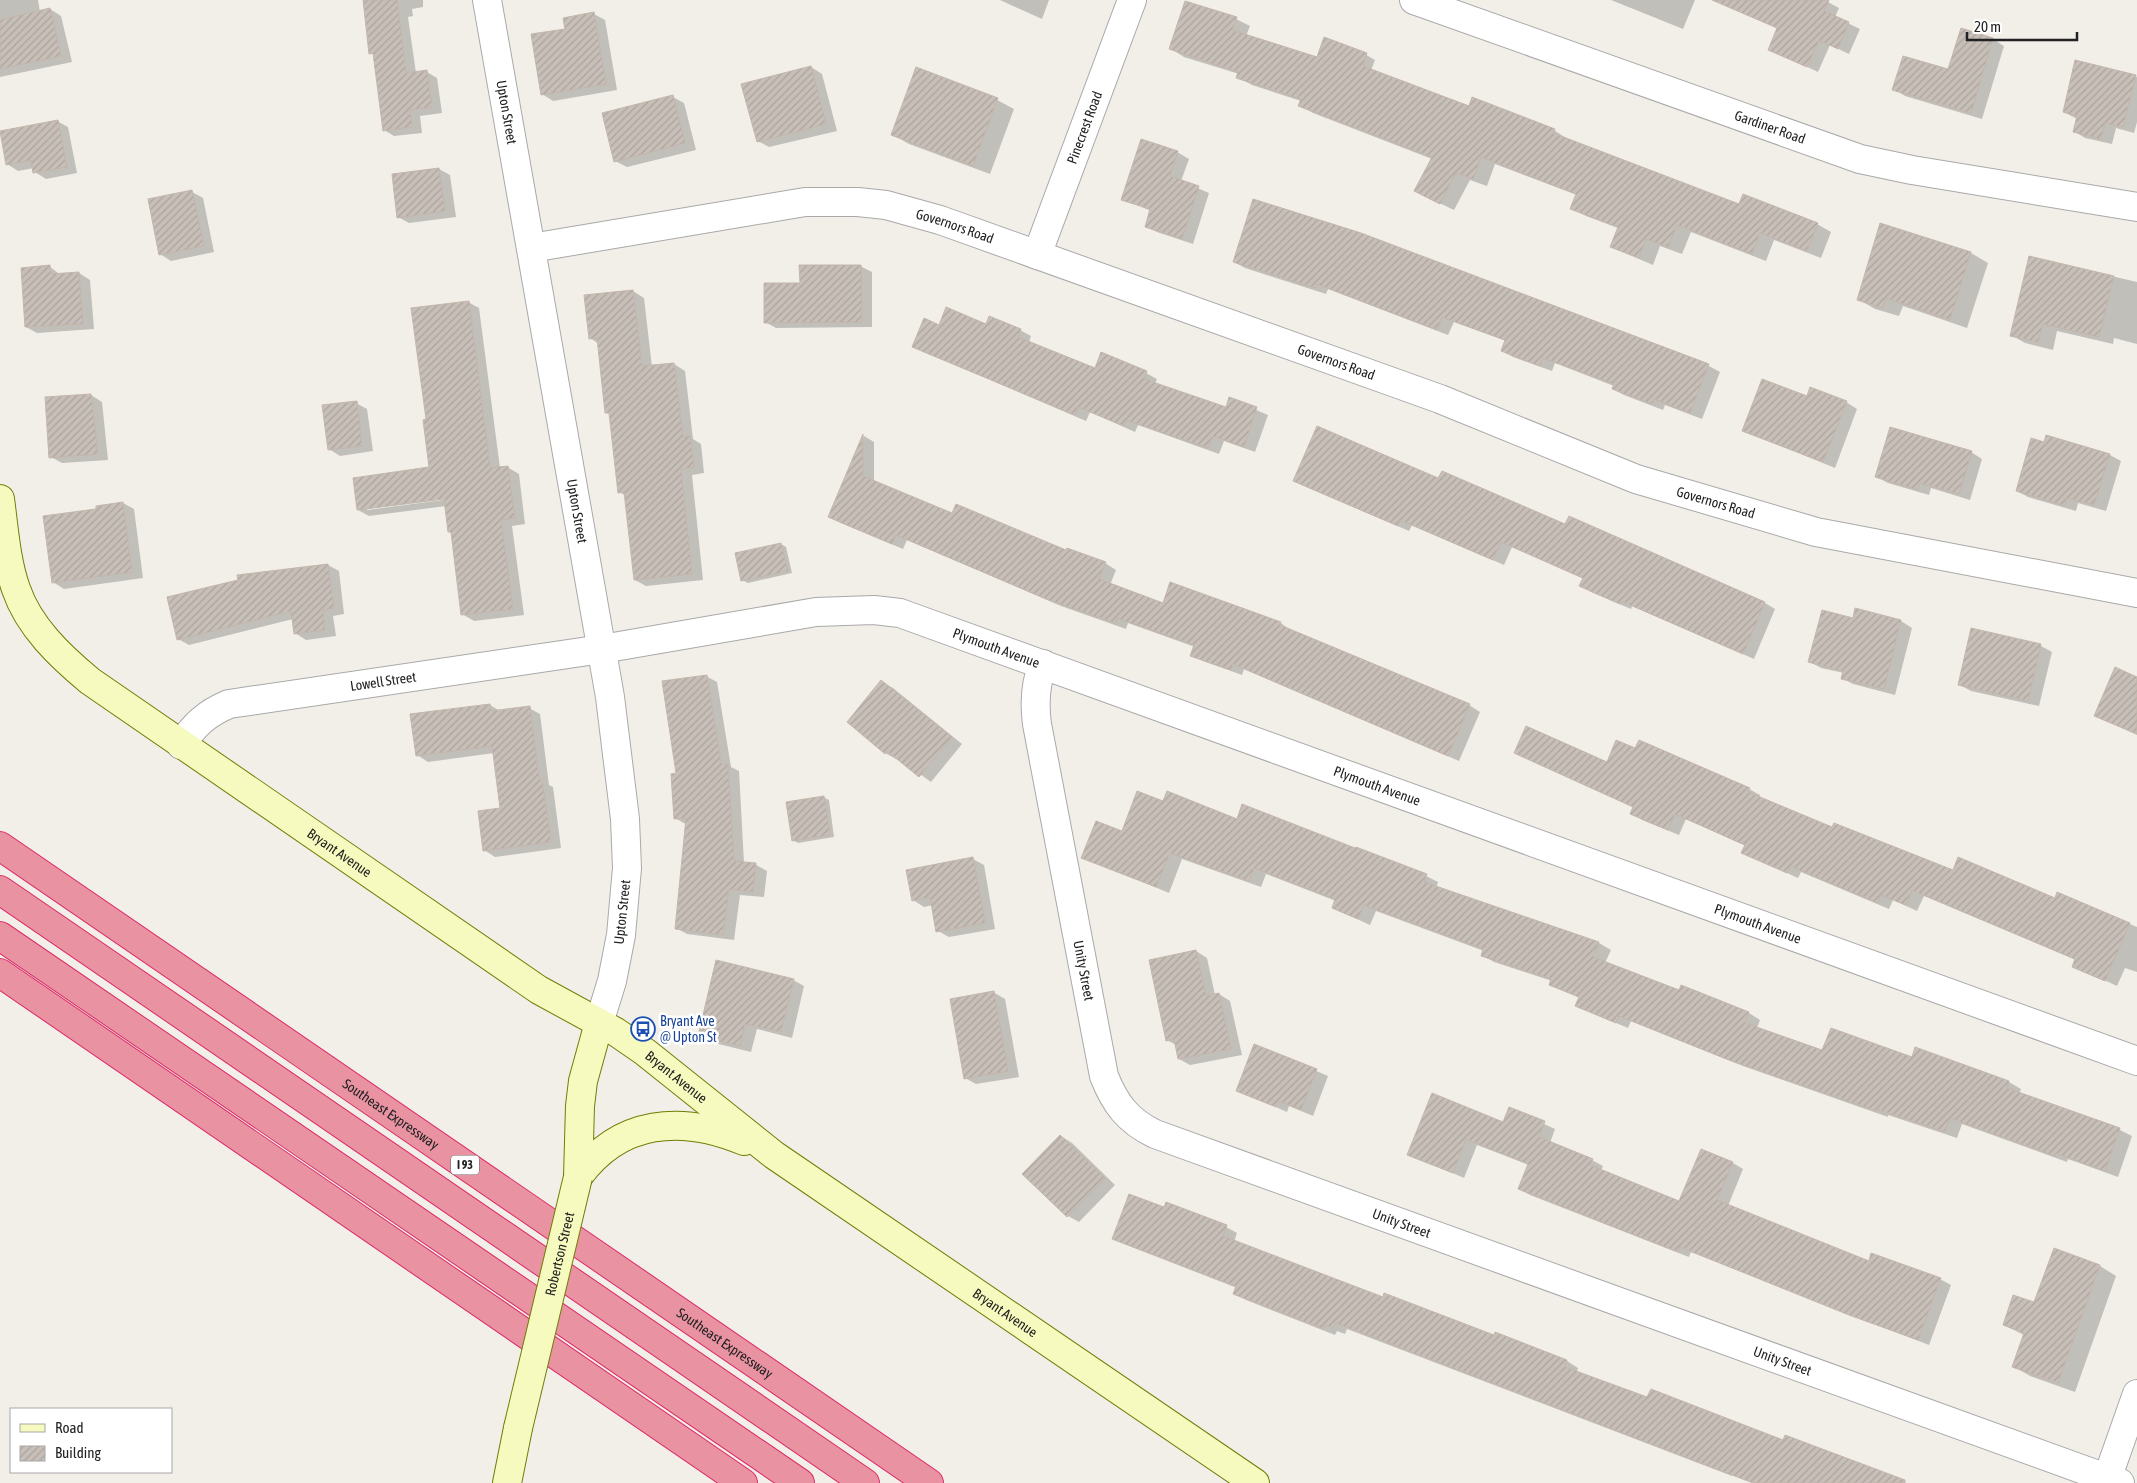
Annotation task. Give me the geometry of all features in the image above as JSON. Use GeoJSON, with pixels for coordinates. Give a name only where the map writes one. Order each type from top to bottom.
{"type":"FeatureCollection","features":[{"type":"Feature","properties":{"kind":"highway","name":"Southeast Expressway"},"geometry":{"type":"LineString","coordinates":[[0,846],[929,1483]]}},
{"type":"Feature","properties":{"kind":"highway","name":"I 93"},"geometry":{"type":"LineString","coordinates":[[0,890],[866,1483]]}},
{"type":"Feature","properties":{"kind":"highway"},"geometry":{"type":"LineString","coordinates":[[0,936],[800,1483]]}},
{"type":"Feature","properties":{"kind":"highway"},"geometry":{"type":"LineString","coordinates":[[0,973],[743,1483]]}},
{"type":"Feature","properties":{"kind":"main road","name":"Bryant Avenue"},"geometry":{"type":"LineString","coordinates":[[0,499],[16,589],[28,616],[48,642],[76,670],[181,745],[539,990],[599,1023],[645,1052],[774,1155],[1255,1483]]}},
{"type":"Feature","properties":{"kind":"main road","name":"Robertson Street"},"geometry":{"type":"LineString","coordinates":[[508,1483],[518,1428],[578,1177],[580,1106],[583,1081],[599,1023]]}},
{"type":"Feature","properties":{"kind":"main road"},"geometry":{"type":"LineString","coordinates":[[578,1177],[598,1153],[614,1142],[648,1128],[671,1125],[693,1126],[719,1131],[774,1155]]}},
{"type":"Feature","properties":{"kind":"main road"},"geometry":{"type":"LineString","coordinates":[[1195,1441],[1215,1465],[1226,1483]]}},
{"type":"Feature","properties":{"kind":"street","name":"Upton Street"},"geometry":{"type":"LineString","coordinates":[[487,0],[602,649],[621,778],[627,868],[617,957],[599,1023]]}},
{"type":"Feature","properties":{"kind":"street","name":"Pinecrest Road"},"geometry":{"type":"LineString","coordinates":[[1038,255],[1132,0]]}},
{"type":"Feature","properties":{"kind":"street","name":"Gardiner Road"},"geometry":{"type":"LineString","coordinates":[[1414,0],[1860,159],[1912,170],[2137,207]]}},
{"type":"Feature","properties":{"kind":"street","name":"Governors Road"},"geometry":{"type":"LineString","coordinates":[[531,248],[778,206],[832,201],[886,206],[913,212],[1038,255],[1440,399],[1636,479],[1816,532],[2137,593]]}},
{"type":"Feature","properties":{"kind":"street","name":"Plymouth Avenue"},"geometry":{"type":"LineString","coordinates":[[602,649],[816,612],[874,610],[900,613],[2137,1061]]}},
{"type":"Feature","properties":{"kind":"street","name":"Lowell Street"},"geometry":{"type":"LineString","coordinates":[[181,745],[202,719],[214,710],[229,704],[602,649]]}},
{"type":"Feature","properties":{"kind":"street","name":"Unity Street"},"geometry":{"type":"LineString","coordinates":[[1043,664],[1037,679],[1035,694],[1037,724],[1104,1076],[1118,1106],[1128,1118],[1154,1134],[2114,1481]]}},
{"type":"Feature","properties":{"kind":"street"},"geometry":{"type":"LineString","coordinates":[[2114,1481],[2137,1394]]}},
{"type":"Feature","properties":{"kind":"building"},"geometry":{"type":"Polygon","coordinates":[[[363,0],[397,0],[406,73],[427,70],[432,107],[410,110],[412,127],[383,131],[373,53],[369,54],[363,0]]]}},
{"type":"Feature","properties":{"kind":"building"},"geometry":{"type":"Polygon","coordinates":[[[1712,0],[1829,0],[1824,11],[1849,22],[1838,49],[1819,40],[1807,67],[1768,50],[1777,28],[1712,0]]]}},
{"type":"Feature","properties":{"kind":"building"},"geometry":{"type":"Polygon","coordinates":[[[1185,1],[1237,17],[1232,30],[1317,57],[1324,37],[1367,53],[1363,66],[1469,106],[1472,97],[1555,129],[1553,133],[1739,204],[1743,194],[1818,223],[1807,251],[1760,233],[1752,254],[1677,225],[1668,247],[1646,239],[1639,258],[1610,247],[1618,227],[1570,209],[1576,194],[1481,157],[1473,179],[1456,173],[1440,204],[1414,191],[1432,157],[1298,106],[1301,99],[1236,78],[1238,72],[1169,49],[1185,1]]]}},
{"type":"Feature","properties":{"kind":"building"},"geometry":{"type":"Polygon","coordinates":[[[50,8],[61,56],[0,69],[0,20],[50,8]]]}},
{"type":"Feature","properties":{"kind":"building"},"geometry":{"type":"Polygon","coordinates":[[[594,12],[606,84],[541,95],[531,34],[565,29],[563,18],[594,12]]]}},
{"type":"Feature","properties":{"kind":"building"},"geometry":{"type":"Polygon","coordinates":[[[1961,28],[1993,38],[1971,113],[1892,90],[1903,56],[1948,69],[1961,28]]]}},
{"type":"Feature","properties":{"kind":"building"},"geometry":{"type":"Polygon","coordinates":[[[2075,60],[2136,75],[2123,127],[2105,123],[2101,139],[2073,132],[2077,116],[2063,112],[2075,60]]]}},
{"type":"Feature","properties":{"kind":"building"},"geometry":{"type":"Polygon","coordinates":[[[811,66],[826,124],[757,142],[741,84],[811,66]]]}},
{"type":"Feature","properties":{"kind":"building"},"geometry":{"type":"Polygon","coordinates":[[[916,67],[998,98],[973,166],[891,135],[916,67]]]}},
{"type":"Feature","properties":{"kind":"building"},"geometry":{"type":"Polygon","coordinates":[[[673,95],[685,143],[614,162],[602,113],[673,95]]]}},
{"type":"Feature","properties":{"kind":"building"},"geometry":{"type":"Polygon","coordinates":[[[58,120],[67,167],[33,173],[31,160],[6,165],[0,131],[58,120]]]}},
{"type":"Feature","properties":{"kind":"building"},"geometry":{"type":"Polygon","coordinates":[[[1141,139],[1178,151],[1170,176],[1199,186],[1182,239],[1145,227],[1150,209],[1121,200],[1141,139]]]}},
{"type":"Feature","properties":{"kind":"building"},"geometry":{"type":"Polygon","coordinates":[[[439,168],[445,211],[397,218],[392,174],[439,168]]]}},
{"type":"Feature","properties":{"kind":"building"},"geometry":{"type":"Polygon","coordinates":[[[192,190],[204,246],[159,255],[148,199],[192,190]]]}},
{"type":"Feature","properties":{"kind":"building"},"geometry":{"type":"Polygon","coordinates":[[[1253,199],[1361,233],[1709,364],[1690,413],[1654,399],[1652,404],[1612,389],[1614,384],[1543,358],[1540,366],[1501,351],[1505,340],[1442,317],[1437,330],[1317,284],[1315,288],[1233,262],[1253,199]]]}},
{"type":"Feature","properties":{"kind":"building"},"geometry":{"type":"Polygon","coordinates":[[[1880,223],[1971,252],[1950,320],[1886,298],[1882,308],[1857,300],[1880,223]]]}},
{"type":"Feature","properties":{"kind":"building"},"geometry":{"type":"Polygon","coordinates":[[[2029,256],[2114,276],[2099,337],[2043,324],[2038,342],[2010,336],[2029,256]]]}},
{"type":"Feature","properties":{"kind":"building"},"geometry":{"type":"Polygon","coordinates":[[[50,265],[51,274],[79,272],[83,324],[25,327],[21,268],[50,265]]]}},
{"type":"Feature","properties":{"kind":"building"},"geometry":{"type":"Polygon","coordinates":[[[799,265],[861,265],[862,322],[764,323],[764,283],[800,283],[799,265]]]}},
{"type":"Feature","properties":{"kind":"building"},"geometry":{"type":"Polygon","coordinates":[[[633,290],[642,366],[674,363],[683,437],[690,436],[694,467],[681,469],[692,574],[634,580],[624,492],[618,493],[609,413],[605,413],[597,338],[589,339],[584,295],[633,290]]]}},
{"type":"Feature","properties":{"kind":"building"},"geometry":{"type":"Polygon","coordinates":[[[469,301],[490,468],[508,466],[515,518],[501,520],[513,609],[461,615],[451,532],[448,532],[444,499],[357,510],[353,478],[429,467],[423,420],[426,419],[411,308],[469,301]]]}},
{"type":"Feature","properties":{"kind":"building"},"geometry":{"type":"Polygon","coordinates":[[[946,307],[986,324],[989,316],[1021,329],[1018,337],[1095,368],[1101,352],[1147,371],[1144,379],[1226,407],[1229,397],[1257,407],[1244,447],[1213,436],[1208,448],[1126,420],[1124,426],[1078,407],[1075,415],[912,347],[924,318],[939,325],[946,307]]]}},
{"type":"Feature","properties":{"kind":"building"},"geometry":{"type":"Polygon","coordinates":[[[1762,379],[1807,396],[1810,387],[1847,401],[1823,462],[1742,431],[1762,379]]]}},
{"type":"Feature","properties":{"kind":"building"},"geometry":{"type":"Polygon","coordinates":[[[91,394],[98,454],[49,458],[45,397],[91,394]]]}},
{"type":"Feature","properties":{"kind":"building"},"geometry":{"type":"Polygon","coordinates":[[[357,401],[362,446],[328,450],[322,405],[357,401]]]}},
{"type":"Feature","properties":{"kind":"building"},"geometry":{"type":"Polygon","coordinates":[[[1317,426],[1438,478],[1442,471],[1565,524],[1569,516],[1765,602],[1743,654],[1621,601],[1620,604],[1579,586],[1583,578],[1501,542],[1493,560],[1400,520],[1398,526],[1293,481],[1317,426]]]}},
{"type":"Feature","properties":{"kind":"building"},"geometry":{"type":"Polygon","coordinates":[[[1890,427],[1972,451],[1959,494],[1920,483],[1918,490],[1875,477],[1890,427]]]}},
{"type":"Feature","properties":{"kind":"building"},"geometry":{"type":"Polygon","coordinates":[[[863,434],[863,476],[952,513],[956,504],[1066,550],[1067,548],[1106,562],[1099,579],[1163,603],[1170,582],[1281,622],[1280,625],[1470,704],[1448,756],[1233,664],[1231,670],[1190,656],[1194,645],[1117,618],[1115,623],[1049,600],[896,535],[892,544],[828,517],[863,434]]]}},
{"type":"Feature","properties":{"kind":"building"},"geometry":{"type":"Polygon","coordinates":[[[2046,435],[2110,454],[2094,505],[2067,498],[2065,506],[2016,491],[2031,438],[2044,442],[2046,435]]]}},
{"type":"Feature","properties":{"kind":"building"},"geometry":{"type":"Polygon","coordinates":[[[123,502],[132,572],[52,583],[43,516],[96,509],[96,506],[123,502]]]}},
{"type":"Feature","properties":{"kind":"building"},"geometry":{"type":"Polygon","coordinates":[[[781,543],[788,571],[741,581],[735,553],[781,543]]]}},
{"type":"Feature","properties":{"kind":"building"},"geometry":{"type":"Polygon","coordinates":[[[328,564],[334,608],[323,610],[325,630],[294,634],[291,611],[177,640],[167,597],[238,580],[237,575],[328,564]]]}},
{"type":"Feature","properties":{"kind":"building"},"geometry":{"type":"Polygon","coordinates":[[[1855,608],[1901,620],[1884,689],[1841,679],[1843,671],[1808,662],[1822,610],[1853,618],[1855,608]]]}},
{"type":"Feature","properties":{"kind":"building"},"geometry":{"type":"Polygon","coordinates":[[[1971,628],[2041,644],[2028,701],[1958,685],[1971,628]]]}},
{"type":"Feature","properties":{"kind":"building"},"geometry":{"type":"Polygon","coordinates":[[[2115,667],[2137,677],[2137,734],[2094,716],[2115,667]]]}},
{"type":"Feature","properties":{"kind":"building"},"geometry":{"type":"Polygon","coordinates":[[[707,675],[721,764],[728,764],[734,861],[756,863],[753,892],[729,889],[723,935],[675,929],[686,818],[674,819],[671,774],[676,773],[662,681],[707,675]]]}},
{"type":"Feature","properties":{"kind":"building"},"geometry":{"type":"Polygon","coordinates":[[[881,680],[952,737],[919,777],[887,751],[885,754],[847,722],[881,680]]]}},
{"type":"Feature","properties":{"kind":"building"},"geometry":{"type":"Polygon","coordinates":[[[490,704],[491,711],[530,706],[539,780],[542,779],[551,842],[483,851],[478,811],[500,808],[492,746],[416,756],[410,714],[490,704]]]}},
{"type":"Feature","properties":{"kind":"building"},"geometry":{"type":"Polygon","coordinates":[[[1526,726],[1607,762],[1616,740],[1635,748],[1639,740],[1750,788],[1748,792],[1832,827],[1834,823],[1953,870],[1958,857],[2055,898],[2057,892],[2130,923],[2105,981],[2072,967],[2075,959],[1912,890],[1906,905],[1881,895],[1878,903],[1790,866],[1787,873],[1741,853],[1745,845],[1675,814],[1668,830],[1630,814],[1633,807],[1514,753],[1526,726]]]}},
{"type":"Feature","properties":{"kind":"building"},"geometry":{"type":"Polygon","coordinates":[[[1137,791],[1163,801],[1167,791],[1237,819],[1242,804],[1356,847],[1427,874],[1424,882],[1599,942],[1593,957],[1679,990],[1681,985],[1749,1012],[1745,1023],[1822,1050],[1831,1028],[1912,1057],[1915,1047],[2009,1081],[2007,1088],[2120,1128],[2105,1171],[2056,1153],[2055,1156],[1950,1118],[1945,1132],[1876,1109],[1876,1111],[1729,1060],[1619,1016],[1616,1023],[1575,1006],[1579,997],[1549,985],[1551,979],[1481,956],[1483,949],[1364,905],[1358,919],[1332,908],[1335,899],[1254,868],[1249,881],[1170,853],[1156,887],[1081,858],[1096,821],[1122,831],[1137,791]]]}},
{"type":"Feature","properties":{"kind":"building"},"geometry":{"type":"Polygon","coordinates":[[[824,796],[830,835],[792,841],[786,802],[824,796]]]}},
{"type":"Feature","properties":{"kind":"building"},"geometry":{"type":"Polygon","coordinates":[[[973,857],[985,923],[936,932],[930,897],[912,901],[906,870],[973,857]]]}},
{"type":"Feature","properties":{"kind":"building"},"geometry":{"type":"Polygon","coordinates":[[[1196,950],[1206,996],[1219,993],[1231,1049],[1178,1059],[1174,1039],[1166,1041],[1149,960],[1196,950]]]}},
{"type":"Feature","properties":{"kind":"building"},"geometry":{"type":"Polygon","coordinates":[[[716,960],[794,979],[781,1032],[745,1024],[740,1046],[698,1036],[716,960]]]}},
{"type":"Feature","properties":{"kind":"building"},"geometry":{"type":"Polygon","coordinates":[[[994,991],[1008,1071],[964,1079],[950,999],[994,991]]]}},
{"type":"Feature","properties":{"kind":"building"},"geometry":{"type":"Polygon","coordinates":[[[1254,1044],[1317,1069],[1301,1110],[1278,1101],[1276,1107],[1236,1091],[1254,1044]]]}},
{"type":"Feature","properties":{"kind":"building"},"geometry":{"type":"Polygon","coordinates":[[[1432,1093],[1503,1122],[1509,1107],[1545,1121],[1539,1137],[1593,1159],[1590,1165],[1679,1201],[1701,1149],[1733,1162],[1717,1200],[1869,1261],[1871,1253],[1941,1278],[1918,1340],[1849,1315],[1680,1247],[1678,1252],[1518,1189],[1528,1164],[1466,1139],[1453,1173],[1407,1155],[1432,1093]]]}},
{"type":"Feature","properties":{"kind":"building"},"geometry":{"type":"Polygon","coordinates":[[[1060,1135],[1105,1178],[1067,1217],[1022,1174],[1060,1135]]]}},
{"type":"Feature","properties":{"kind":"building"},"geometry":{"type":"Polygon","coordinates":[[[1129,1194],[1164,1207],[1166,1202],[1227,1225],[1223,1236],[1383,1297],[1384,1293],[1494,1335],[1495,1332],[1567,1360],[1565,1367],[1647,1397],[1651,1389],[1783,1440],[1785,1435],[1905,1480],[1905,1483],[1753,1483],[1336,1323],[1333,1328],[1326,1325],[1324,1329],[1233,1294],[1236,1286],[1112,1239],[1129,1194]]]}},
{"type":"Feature","properties":{"kind":"building"},"geometry":{"type":"Polygon","coordinates":[[[2054,1248],[2100,1265],[2058,1383],[2012,1367],[2024,1333],[2003,1325],[2013,1295],[2034,1302],[2054,1248]]]}},
{"type":"Feature","properties":{"kind":"place","name":"Bryant Ave @ Upton St"},"geometry":{"type":"Point","coordinates":[643,1029]}}]}
